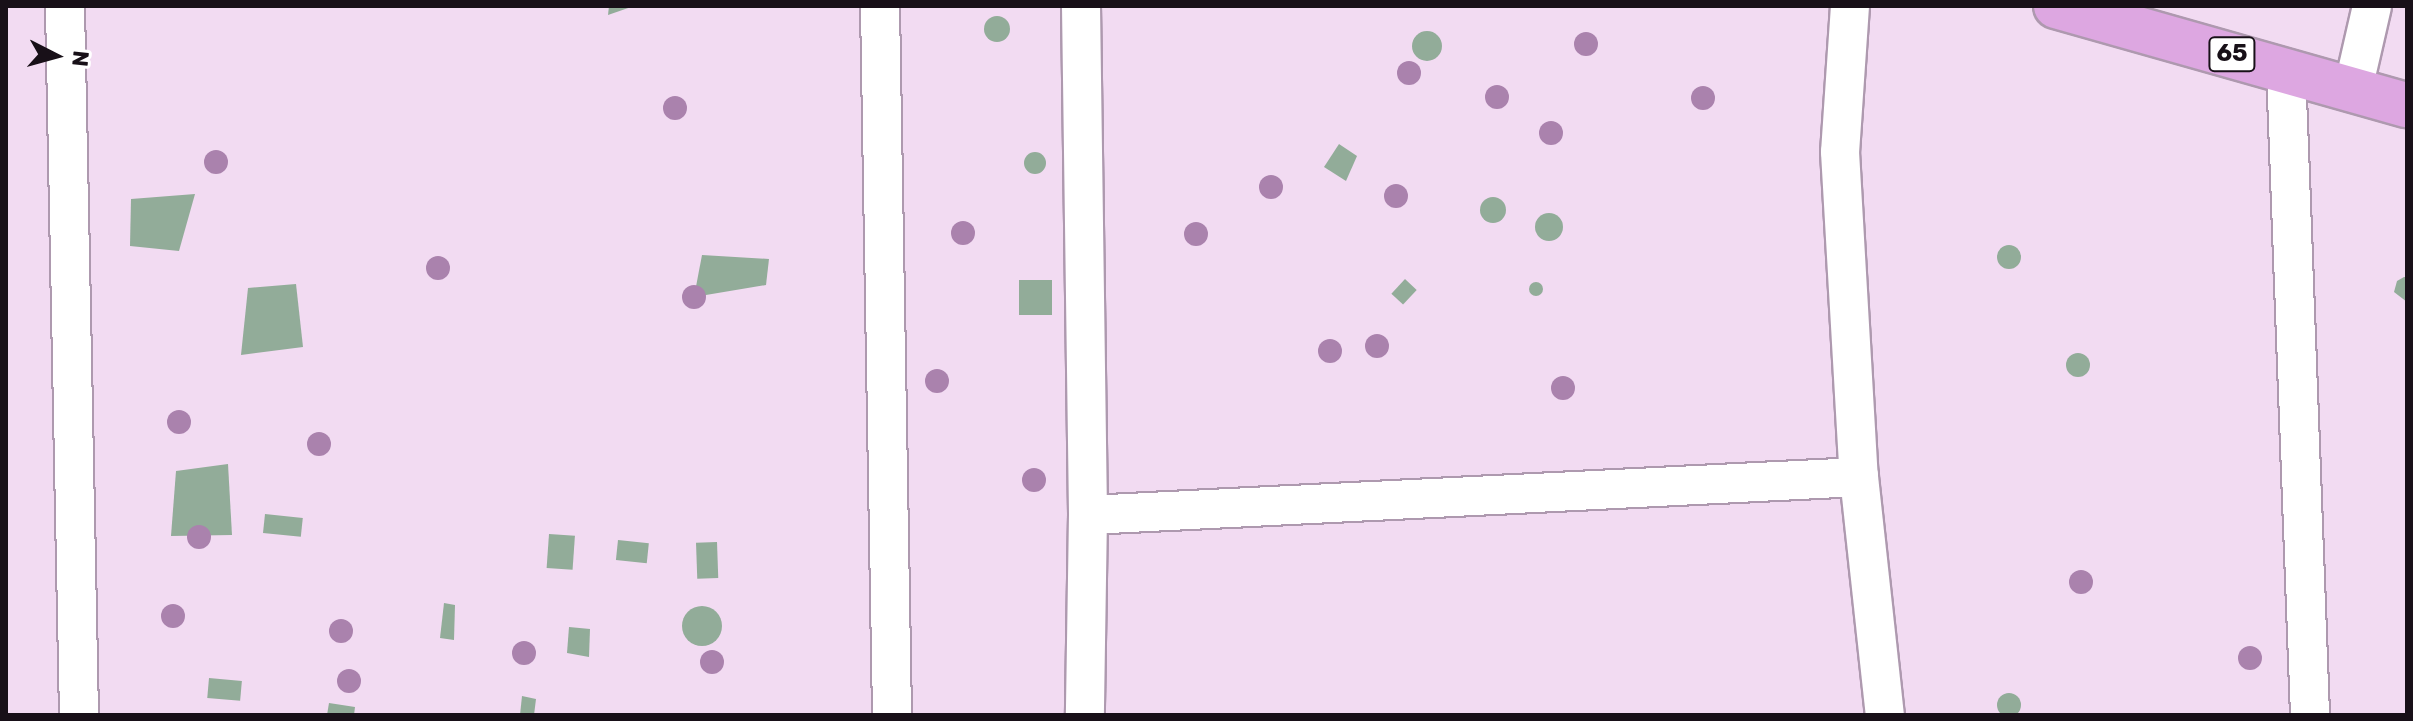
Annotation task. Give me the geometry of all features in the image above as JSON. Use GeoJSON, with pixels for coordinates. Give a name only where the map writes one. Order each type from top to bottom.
{"type":"FeatureCollection","features":[{"type":"Feature","properties":{"kind":"main road","name":"65"},"geometry":{"type":"LineString","coordinates":[[2074,9],[2407,105]]}},
{"type":"Feature","properties":{"kind":"street"},"geometry":{"type":"LineString","coordinates":[[65,6],[79,715]]}},
{"type":"Feature","properties":{"kind":"street"},"geometry":{"type":"LineString","coordinates":[[880,6],[892,715]]}},
{"type":"Feature","properties":{"kind":"street"},"geometry":{"type":"LineString","coordinates":[[1081,6],[1088,515],[1085,715]]}},
{"type":"Feature","properties":{"kind":"street"},"geometry":{"type":"LineString","coordinates":[[1850,6],[1840,152],[1859,477],[1885,715]]}},
{"type":"Feature","properties":{"kind":"street"},"geometry":{"type":"LineString","coordinates":[[2353,89],[2372,6]]}},
{"type":"Feature","properties":{"kind":"street"},"geometry":{"type":"LineString","coordinates":[[2286,69],[2310,715]]}},
{"type":"Feature","properties":{"kind":"street"},"geometry":{"type":"LineString","coordinates":[[1088,515],[1859,477]]}},
{"type":"Feature","properties":{"kind":"building"},"geometry":{"type":"Polygon","coordinates":[[[609,6],[634,6],[608,15],[609,6]]]}},
{"type":"Feature","properties":{"kind":"building"},"geometry":{"type":"Polygon","coordinates":[[[997,16],[1006,20],[1010,29],[1006,38],[997,42],[988,38],[984,29],[988,20],[997,16]]]}},
{"type":"Feature","properties":{"kind":"building"},"geometry":{"type":"Polygon","coordinates":[[[1427,31],[1438,35],[1442,46],[1438,57],[1427,61],[1416,57],[1412,46],[1416,35],[1427,31]]]}},
{"type":"Feature","properties":{"kind":"building"},"geometry":{"type":"Polygon","coordinates":[[[1339,144],[1357,156],[1346,181],[1324,167],[1339,144]]]}},
{"type":"Feature","properties":{"kind":"building"},"geometry":{"type":"Polygon","coordinates":[[[1035,152],[1046,163],[1035,174],[1024,163],[1035,152]]]}},
{"type":"Feature","properties":{"kind":"building"},"geometry":{"type":"Polygon","coordinates":[[[195,194],[179,251],[130,246],[131,199],[195,194]]]}},
{"type":"Feature","properties":{"kind":"building"},"geometry":{"type":"Polygon","coordinates":[[[1493,197],[1502,201],[1506,210],[1502,219],[1493,223],[1484,219],[1480,210],[1484,201],[1493,197]]]}},
{"type":"Feature","properties":{"kind":"building"},"geometry":{"type":"Polygon","coordinates":[[[1549,213],[1559,217],[1563,227],[1559,237],[1549,241],[1539,237],[1535,227],[1539,217],[1549,213]]]}},
{"type":"Feature","properties":{"kind":"building"},"geometry":{"type":"Polygon","coordinates":[[[2009,245],[2018,248],[2021,257],[2018,266],[2009,269],[2000,266],[1997,257],[2000,248],[2009,245]]]}},
{"type":"Feature","properties":{"kind":"building"},"geometry":{"type":"Polygon","coordinates":[[[702,255],[769,259],[766,285],[694,297],[702,255]]]}},
{"type":"Feature","properties":{"kind":"building"},"geometry":{"type":"Polygon","coordinates":[[[2407,277],[2407,302],[2394,292],[2397,281],[2407,277]]]}},
{"type":"Feature","properties":{"kind":"building"},"geometry":{"type":"Polygon","coordinates":[[[1405,279],[1417,290],[1403,305],[1391,294],[1405,279]]]}},
{"type":"Feature","properties":{"kind":"building"},"geometry":{"type":"Polygon","coordinates":[[[1019,280],[1052,280],[1052,315],[1019,315],[1019,280]]]}},
{"type":"Feature","properties":{"kind":"building"},"geometry":{"type":"Polygon","coordinates":[[[1536,282],[1543,289],[1536,296],[1529,289],[1536,282]]]}},
{"type":"Feature","properties":{"kind":"building"},"geometry":{"type":"Polygon","coordinates":[[[296,284],[303,347],[241,355],[248,288],[296,284]]]}},
{"type":"Feature","properties":{"kind":"building"},"geometry":{"type":"Polygon","coordinates":[[[2078,353],[2087,356],[2090,365],[2087,374],[2078,377],[2069,374],[2066,365],[2069,356],[2078,353]]]}},
{"type":"Feature","properties":{"kind":"building"},"geometry":{"type":"Polygon","coordinates":[[[228,464],[232,535],[171,536],[176,471],[228,464]]]}},
{"type":"Feature","properties":{"kind":"building"},"geometry":{"type":"Polygon","coordinates":[[[265,514],[303,518],[301,537],[263,533],[265,514]]]}},
{"type":"Feature","properties":{"kind":"building"},"geometry":{"type":"Polygon","coordinates":[[[549,534],[575,536],[573,570],[547,568],[549,534]]]}},
{"type":"Feature","properties":{"kind":"building"},"geometry":{"type":"Polygon","coordinates":[[[618,540],[649,543],[647,563],[616,560],[618,540]]]}},
{"type":"Feature","properties":{"kind":"building"},"geometry":{"type":"Polygon","coordinates":[[[717,542],[718,578],[697,579],[696,543],[717,542]]]}},
{"type":"Feature","properties":{"kind":"building"},"geometry":{"type":"Polygon","coordinates":[[[444,603],[455,605],[454,640],[440,638],[444,603]]]}},
{"type":"Feature","properties":{"kind":"building"},"geometry":{"type":"Polygon","coordinates":[[[702,606],[716,612],[722,626],[716,640],[702,646],[688,640],[682,626],[688,612],[702,606]]]}},
{"type":"Feature","properties":{"kind":"building"},"geometry":{"type":"Polygon","coordinates":[[[569,627],[590,629],[589,657],[567,653],[569,627]]]}},
{"type":"Feature","properties":{"kind":"building"},"geometry":{"type":"Polygon","coordinates":[[[209,678],[242,681],[240,701],[207,698],[209,678]]]}},
{"type":"Feature","properties":{"kind":"building"},"geometry":{"type":"Polygon","coordinates":[[[2009,693],[2020,700],[2021,705],[2014,716],[2009,717],[1998,710],[1997,705],[2004,694],[2009,693]]]}},
{"type":"Feature","properties":{"kind":"building"},"geometry":{"type":"Polygon","coordinates":[[[522,696],[536,699],[534,715],[520,715],[522,696]]]}},
{"type":"Feature","properties":{"kind":"building"},"geometry":{"type":"Polygon","coordinates":[[[329,703],[355,707],[354,715],[327,715],[329,703]]]}}]}
